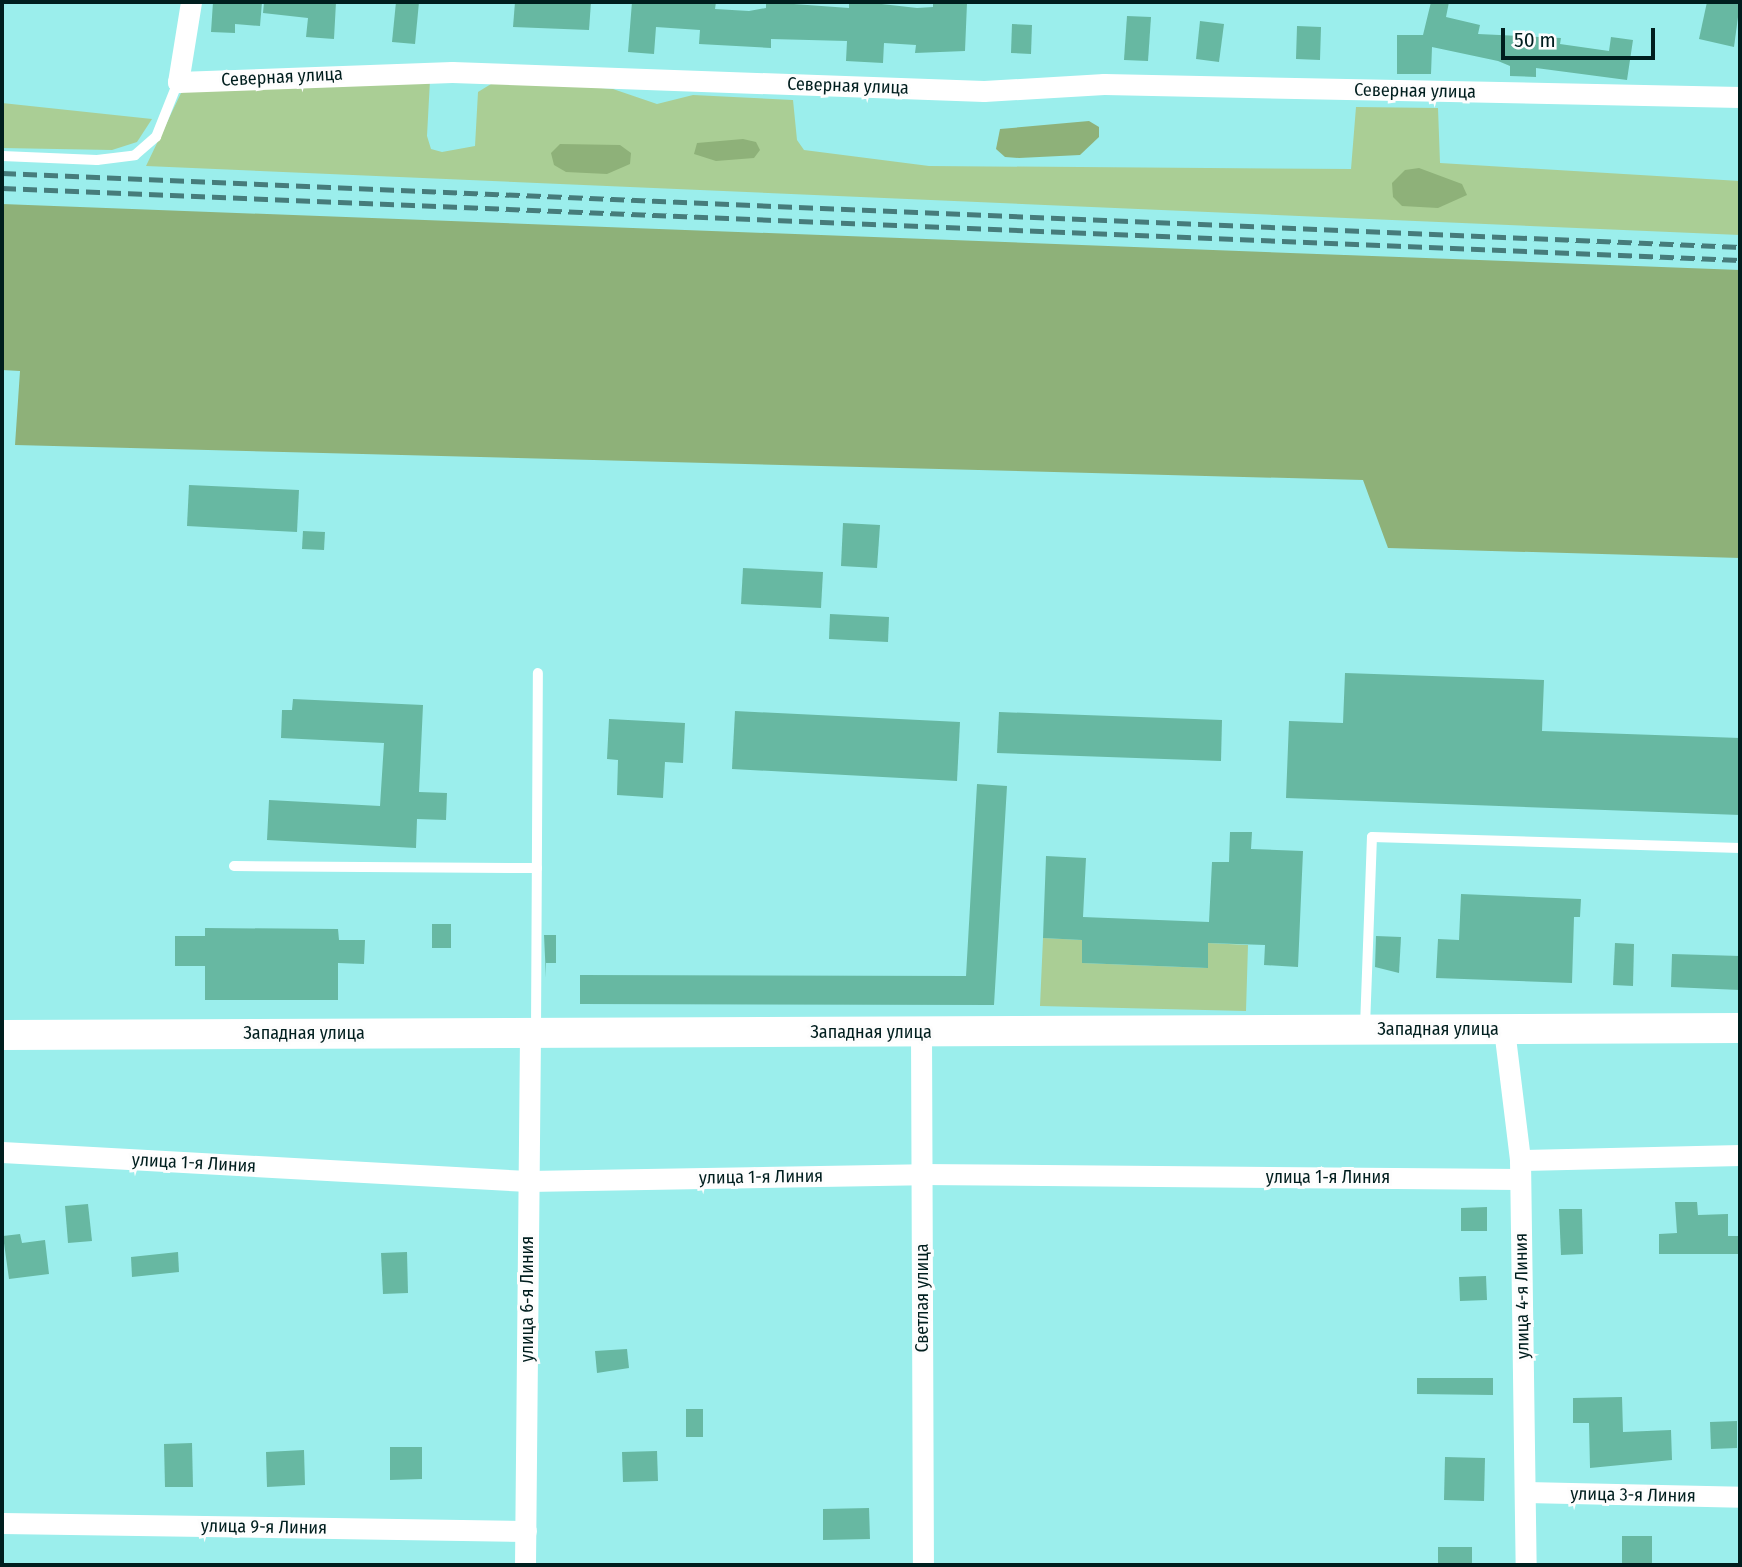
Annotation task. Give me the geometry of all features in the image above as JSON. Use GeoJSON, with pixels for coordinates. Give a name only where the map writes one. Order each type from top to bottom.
{"type":"FeatureCollection","features":[{"type":"Feature","properties":{"kind":"street"},"geometry":{"type":"LineString","coordinates":[[178,82],[191,2]]}},
{"type":"Feature","properties":{"kind":"street","name":"Северная улица"},"geometry":{"type":"LineString","coordinates":[[178,82],[452,72],[984,91],[1104,84],[1740,97]]}},
{"type":"Feature","properties":{"kind":"street","name":"Западная улица"},"geometry":{"type":"LineString","coordinates":[[2,1035],[1740,1028]]}},
{"type":"Feature","properties":{"kind":"street","name":"улица 4-я Линия"},"geometry":{"type":"LineString","coordinates":[[1504,1029],[1520,1169],[1526,1565]]}},
{"type":"Feature","properties":{"kind":"street","name":"улица 6-я Линия"},"geometry":{"type":"LineString","coordinates":[[525,1565],[528,1181],[533,1032]]}},
{"type":"Feature","properties":{"kind":"street","name":"Светлая улица"},"geometry":{"type":"LineString","coordinates":[[921,1032],[923,1565]]}},
{"type":"Feature","properties":{"kind":"street","name":"улица 1-я Линия"},"geometry":{"type":"LineString","coordinates":[[2,1152],[528,1181],[921,1174],[1520,1169],[1740,1155]]}},
{"type":"Feature","properties":{"kind":"street","name":"улица 3-я Линия"},"geometry":{"type":"LineString","coordinates":[[1526,1492],[1740,1497]]}},
{"type":"Feature","properties":{"kind":"street","name":"улица 9-я Линия"},"geometry":{"type":"LineString","coordinates":[[2,1524],[526,1531]]}},
{"type":"Feature","properties":{"kind":"lane"},"geometry":{"type":"LineString","coordinates":[[2,156],[97,160],[135,155],[156,137],[178,82]]}},
{"type":"Feature","properties":{"kind":"lane"},"geometry":{"type":"LineString","coordinates":[[533,1032],[538,673]]}},
{"type":"Feature","properties":{"kind":"lane"},"geometry":{"type":"LineString","coordinates":[[1365,1029],[1373,837],[1740,848]]}},
{"type":"Feature","properties":{"kind":"lane"},"geometry":{"type":"LineString","coordinates":[[234,866],[537,868]]}},
{"type":"Feature","properties":{"kind":"green space"},"geometry":{"type":"Polygon","coordinates":[[[430,80],[427,136],[431,149],[442,152],[475,146],[478,92],[491,84],[555,84],[613,89],[657,104],[693,95],[793,100],[797,140],[804,150],[929,166],[1351,169],[1356,107],[1438,108],[1440,163],[1740,181],[1740,235],[146,166],[182,91],[430,80]]]}},
{"type":"Feature","properties":{"kind":"green space"},"geometry":{"type":"Polygon","coordinates":[[[2,103],[152,119],[137,142],[112,150],[2,148],[2,103]]]}},
{"type":"Feature","properties":{"kind":"green space"},"geometry":{"type":"Polygon","coordinates":[[[1089,121],[1099,127],[1099,137],[1080,155],[1005,157],[996,149],[1000,129],[1089,121]]]}},
{"type":"Feature","properties":{"kind":"green space"},"geometry":{"type":"Polygon","coordinates":[[[743,139],[756,142],[760,150],[754,158],[716,161],[694,154],[697,143],[743,139]]]}},
{"type":"Feature","properties":{"kind":"green space"},"geometry":{"type":"Polygon","coordinates":[[[560,144],[620,145],[631,153],[630,164],[607,174],[566,172],[554,165],[551,153],[560,144]]]}},
{"type":"Feature","properties":{"kind":"green space"},"geometry":{"type":"Polygon","coordinates":[[[1419,168],[1462,184],[1467,195],[1438,208],[1402,206],[1393,197],[1392,183],[1405,170],[1419,168]]]}},
{"type":"Feature","properties":{"kind":"green space"},"geometry":{"type":"Polygon","coordinates":[[[2,204],[1740,270],[1740,558],[1388,548],[1363,480],[15,445],[20,371],[2,370],[2,204]]]}},
{"type":"Feature","properties":{"kind":"green space"},"geometry":{"type":"Polygon","coordinates":[[[1043,938],[1082,940],[1082,963],[1207,968],[1208,943],[1248,945],[1246,1011],[1040,1006],[1043,938]]]}},
{"type":"Feature","properties":{"kind":"building"},"geometry":{"type":"Polygon","coordinates":[[[213,2],[262,2],[260,26],[235,24],[235,33],[211,32],[213,2]]]}},
{"type":"Feature","properties":{"kind":"building"},"geometry":{"type":"Polygon","coordinates":[[[264,2],[336,2],[334,39],[306,37],[308,18],[263,13],[264,2]]]}},
{"type":"Feature","properties":{"kind":"building"},"geometry":{"type":"Polygon","coordinates":[[[396,2],[419,2],[415,44],[392,42],[396,2]]]}},
{"type":"Feature","properties":{"kind":"building"},"geometry":{"type":"Polygon","coordinates":[[[515,2],[591,2],[589,30],[513,27],[515,2]]]}},
{"type":"Feature","properties":{"kind":"building"},"geometry":{"type":"Polygon","coordinates":[[[632,2],[716,2],[715,9],[749,11],[766,8],[766,2],[849,8],[849,3],[864,2],[917,8],[933,7],[933,2],[967,3],[965,51],[915,53],[916,45],[884,43],[883,63],[846,61],[847,41],[771,39],[771,48],[699,44],[700,30],[656,27],[654,54],[628,52],[632,2]]]}},
{"type":"Feature","properties":{"kind":"building"},"geometry":{"type":"Polygon","coordinates":[[[1431,2],[1449,2],[1446,17],[1480,25],[1478,34],[1561,38],[1560,44],[1609,51],[1611,37],[1633,40],[1627,80],[1536,68],[1536,77],[1510,76],[1510,66],[1498,61],[1432,47],[1431,74],[1397,74],[1397,35],[1423,35],[1431,2]]]}},
{"type":"Feature","properties":{"kind":"building"},"geometry":{"type":"Polygon","coordinates":[[[1707,2],[1740,2],[1734,47],[1699,39],[1707,2]]]}},
{"type":"Feature","properties":{"kind":"building"},"geometry":{"type":"Polygon","coordinates":[[[1127,16],[1151,17],[1148,61],[1124,60],[1127,16]]]}},
{"type":"Feature","properties":{"kind":"building"},"geometry":{"type":"Polygon","coordinates":[[[1200,21],[1224,24],[1219,62],[1196,59],[1200,21]]]}},
{"type":"Feature","properties":{"kind":"building"},"geometry":{"type":"Polygon","coordinates":[[[1012,24],[1032,25],[1031,54],[1011,53],[1012,24]]]}},
{"type":"Feature","properties":{"kind":"building"},"geometry":{"type":"Polygon","coordinates":[[[1297,26],[1321,27],[1320,60],[1296,59],[1297,26]]]}},
{"type":"Feature","properties":{"kind":"building"},"geometry":{"type":"Polygon","coordinates":[[[189,485],[299,490],[297,532],[187,526],[189,485]]]}},
{"type":"Feature","properties":{"kind":"building"},"geometry":{"type":"Polygon","coordinates":[[[843,523],[880,525],[877,568],[841,566],[843,523]]]}},
{"type":"Feature","properties":{"kind":"building"},"geometry":{"type":"Polygon","coordinates":[[[303,531],[325,532],[324,550],[302,549],[303,531]]]}},
{"type":"Feature","properties":{"kind":"building"},"geometry":{"type":"Polygon","coordinates":[[[743,568],[823,572],[821,608],[741,604],[743,568]]]}},
{"type":"Feature","properties":{"kind":"building"},"geometry":{"type":"Polygon","coordinates":[[[830,614],[889,617],[888,642],[829,639],[830,614]]]}},
{"type":"Feature","properties":{"kind":"building"},"geometry":{"type":"Polygon","coordinates":[[[1345,673],[1544,680],[1542,731],[1740,738],[1740,815],[1286,798],[1289,721],[1343,723],[1345,673]]]}},
{"type":"Feature","properties":{"kind":"building"},"geometry":{"type":"Polygon","coordinates":[[[293,699],[423,705],[419,792],[447,793],[446,820],[417,819],[416,848],[267,840],[269,800],[380,806],[384,743],[281,738],[282,710],[292,710],[293,699]]]}},
{"type":"Feature","properties":{"kind":"building"},"geometry":{"type":"Polygon","coordinates":[[[735,711],[960,722],[957,781],[732,769],[735,711]]]}},
{"type":"Feature","properties":{"kind":"building"},"geometry":{"type":"Polygon","coordinates":[[[999,712],[1222,720],[1221,761],[997,753],[999,712]]]}},
{"type":"Feature","properties":{"kind":"building"},"geometry":{"type":"Polygon","coordinates":[[[609,719],[685,723],[683,763],[665,762],[663,798],[617,795],[618,760],[607,759],[609,719]]]}},
{"type":"Feature","properties":{"kind":"building"},"geometry":{"type":"Polygon","coordinates":[[[977,784],[1007,786],[994,1005],[580,1004],[580,975],[966,976],[977,784]]]}},
{"type":"Feature","properties":{"kind":"building"},"geometry":{"type":"Polygon","coordinates":[[[1230,832],[1252,832],[1251,849],[1303,851],[1298,967],[1264,965],[1265,945],[1208,943],[1208,968],[1082,963],[1082,940],[1043,938],[1046,856],[1086,858],[1083,917],[1209,922],[1212,862],[1229,862],[1230,832]]]}},
{"type":"Feature","properties":{"kind":"building"},"geometry":{"type":"Polygon","coordinates":[[[1461,894],[1581,899],[1580,917],[1574,917],[1572,983],[1436,978],[1438,939],[1459,940],[1461,894]]]}},
{"type":"Feature","properties":{"kind":"building"},"geometry":{"type":"Polygon","coordinates":[[[432,924],[451,924],[451,948],[432,948],[432,924]]]}},
{"type":"Feature","properties":{"kind":"building"},"geometry":{"type":"Polygon","coordinates":[[[205,928],[338,929],[339,940],[365,940],[364,964],[338,963],[338,1000],[205,1000],[205,966],[175,966],[175,936],[205,936],[205,928]]]}},
{"type":"Feature","properties":{"kind":"building"},"geometry":{"type":"Polygon","coordinates":[[[544,935],[556,935],[556,963],[546,963],[546,978],[544,935]]]}},
{"type":"Feature","properties":{"kind":"building"},"geometry":{"type":"Polygon","coordinates":[[[1376,936],[1401,937],[1399,973],[1375,967],[1376,936]]]}},
{"type":"Feature","properties":{"kind":"building"},"geometry":{"type":"Polygon","coordinates":[[[1615,943],[1634,944],[1633,986],[1613,985],[1615,943]]]}},
{"type":"Feature","properties":{"kind":"building"},"geometry":{"type":"Polygon","coordinates":[[[1672,954],[1740,956],[1740,990],[1671,987],[1672,954]]]}},
{"type":"Feature","properties":{"kind":"building"},"geometry":{"type":"Polygon","coordinates":[[[1675,1202],[1697,1202],[1698,1215],[1728,1214],[1728,1236],[1738,1236],[1738,1254],[1659,1254],[1659,1234],[1677,1233],[1675,1202]]]}},
{"type":"Feature","properties":{"kind":"building"},"geometry":{"type":"Polygon","coordinates":[[[88,1204],[92,1241],[68,1243],[65,1206],[88,1204]]]}},
{"type":"Feature","properties":{"kind":"building"},"geometry":{"type":"Polygon","coordinates":[[[1487,1207],[1487,1231],[1461,1231],[1461,1208],[1487,1207]]]}},
{"type":"Feature","properties":{"kind":"building"},"geometry":{"type":"Polygon","coordinates":[[[1559,1209],[1582,1209],[1583,1254],[1561,1255],[1559,1209]]]}},
{"type":"Feature","properties":{"kind":"building"},"geometry":{"type":"Polygon","coordinates":[[[20,1234],[22,1243],[45,1240],[49,1274],[9,1279],[3,1236],[20,1234]]]}},
{"type":"Feature","properties":{"kind":"building"},"geometry":{"type":"Polygon","coordinates":[[[178,1252],[179,1272],[132,1277],[131,1257],[178,1252]]]}},
{"type":"Feature","properties":{"kind":"building"},"geometry":{"type":"Polygon","coordinates":[[[407,1252],[408,1293],[383,1294],[381,1253],[407,1252]]]}},
{"type":"Feature","properties":{"kind":"building"},"geometry":{"type":"Polygon","coordinates":[[[1486,1276],[1487,1300],[1460,1301],[1459,1277],[1486,1276]]]}},
{"type":"Feature","properties":{"kind":"building"},"geometry":{"type":"Polygon","coordinates":[[[627,1349],[629,1368],[597,1373],[595,1351],[627,1349]]]}},
{"type":"Feature","properties":{"kind":"building"},"geometry":{"type":"Polygon","coordinates":[[[1417,1378],[1493,1378],[1493,1395],[1417,1394],[1417,1378]]]}},
{"type":"Feature","properties":{"kind":"building"},"geometry":{"type":"Polygon","coordinates":[[[1622,1397],[1623,1432],[1671,1430],[1672,1460],[1590,1468],[1589,1423],[1573,1423],[1573,1398],[1622,1397]]]}},
{"type":"Feature","properties":{"kind":"building"},"geometry":{"type":"Polygon","coordinates":[[[686,1409],[703,1409],[703,1437],[686,1437],[686,1409]]]}},
{"type":"Feature","properties":{"kind":"building"},"geometry":{"type":"Polygon","coordinates":[[[1737,1421],[1737,1448],[1711,1449],[1710,1422],[1737,1421]]]}},
{"type":"Feature","properties":{"kind":"building"},"geometry":{"type":"Polygon","coordinates":[[[192,1443],[193,1487],[165,1487],[164,1444],[192,1443]]]}},
{"type":"Feature","properties":{"kind":"building"},"geometry":{"type":"Polygon","coordinates":[[[390,1447],[422,1447],[422,1479],[390,1480],[390,1447]]]}},
{"type":"Feature","properties":{"kind":"building"},"geometry":{"type":"Polygon","coordinates":[[[304,1450],[305,1485],[267,1487],[266,1452],[304,1450]]]}},
{"type":"Feature","properties":{"kind":"building"},"geometry":{"type":"Polygon","coordinates":[[[657,1451],[658,1481],[623,1482],[622,1452],[657,1451]]]}},
{"type":"Feature","properties":{"kind":"building"},"geometry":{"type":"Polygon","coordinates":[[[1445,1457],[1485,1458],[1484,1501],[1444,1500],[1445,1457]]]}},
{"type":"Feature","properties":{"kind":"building"},"geometry":{"type":"Polygon","coordinates":[[[869,1508],[870,1539],[823,1540],[823,1509],[869,1508]]]}},
{"type":"Feature","properties":{"kind":"building"},"geometry":{"type":"Polygon","coordinates":[[[1622,1536],[1652,1536],[1652,1565],[1622,1565],[1622,1536]]]}},
{"type":"Feature","properties":{"kind":"building"},"geometry":{"type":"Polygon","coordinates":[[[1438,1547],[1472,1547],[1472,1565],[1438,1565],[1438,1547]]]}},
{"type":"Feature","properties":{"kind":"railway"},"geometry":{"type":"LineString","coordinates":[[2,173],[1740,247]]}},
{"type":"Feature","properties":{"kind":"railway"},"geometry":{"type":"LineString","coordinates":[[2,188],[1740,260]]}}]}
